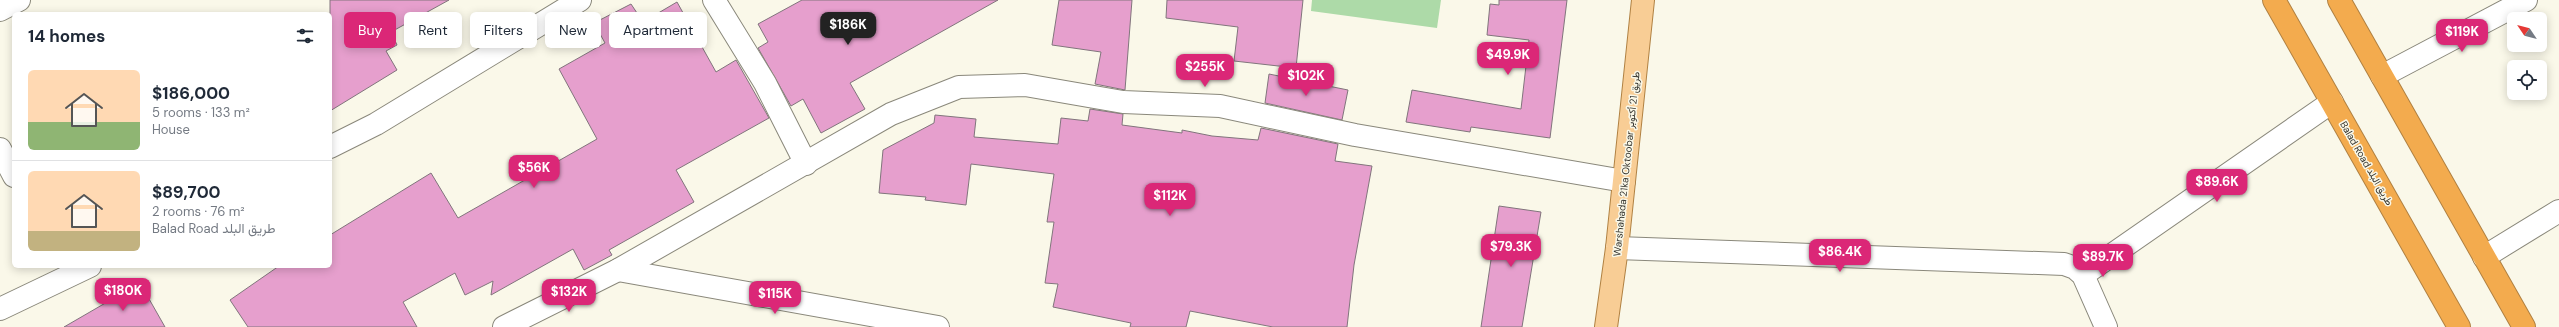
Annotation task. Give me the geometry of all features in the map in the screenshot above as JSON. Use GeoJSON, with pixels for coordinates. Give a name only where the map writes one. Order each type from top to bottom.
{"type":"FeatureCollection","features":[{"type":"Feature","properties":{"kind":"highway","name":"Balad Road طريق البلد"},"geometry":{"type":"LineString","coordinates":[[2274,0],[2459,327]]}},
{"type":"Feature","properties":{"kind":"highway"},"geometry":{"type":"LineString","coordinates":[[2339,0],[2524,327]]}},
{"type":"Feature","properties":{"kind":"main road","name":"Warshahada 21ka Oktoobar طريق 21 أكتوبر"},"geometry":{"type":"LineString","coordinates":[[1606,327],[1617,248],[1643,0]]}},
{"type":"Feature","properties":{"kind":"street"},"geometry":{"type":"LineString","coordinates":[[0,10],[19,0]]}},
{"type":"Feature","properties":{"kind":"street"},"geometry":{"type":"LineString","coordinates":[[332,146],[376,124],[580,0]]}},
{"type":"Feature","properties":{"kind":"street"},"geometry":{"type":"LineString","coordinates":[[714,0],[765,83],[806,164]]}},
{"type":"Feature","properties":{"kind":"street"},"geometry":{"type":"LineString","coordinates":[[2382,76],[2526,0]]}},
{"type":"Feature","properties":{"kind":"street"},"geometry":{"type":"LineString","coordinates":[[504,327],[618,270],[806,164],[891,114],[959,87],[1025,85],[1124,102],[1220,106],[1355,135],[1624,181]]}},
{"type":"Feature","properties":{"kind":"street"},"geometry":{"type":"LineString","coordinates":[[2083,275],[2332,102]]}},
{"type":"Feature","properties":{"kind":"street"},"geometry":{"type":"LineString","coordinates":[[0,149],[12,172]]}},
{"type":"Feature","properties":{"kind":"street"},"geometry":{"type":"LineString","coordinates":[[2484,257],[2559,211]]}},
{"type":"Feature","properties":{"kind":"street"},"geometry":{"type":"LineString","coordinates":[[1617,248],[2064,264],[2075,268],[2083,275],[2106,327]]}},
{"type":"Feature","properties":{"kind":"street"},"geometry":{"type":"LineString","coordinates":[[0,309],[64,272],[81,268]]}},
{"type":"Feature","properties":{"kind":"street"},"geometry":{"type":"LineString","coordinates":[[618,270],[938,327]]}},
{"type":"Feature","properties":{"kind":"green space"},"geometry":{"type":"Polygon","coordinates":[[[1312,0],[1441,0],[1437,28],[1311,11],[1312,0]]]}},
{"type":"Feature","properties":{"kind":"building"},"geometry":{"type":"Polygon","coordinates":[[[330,0],[449,0],[427,12],[404,12],[404,25],[396,29],[396,12],[344,12],[344,48],[392,48],[386,51],[397,70],[332,110],[332,12],[330,12],[330,0]]]}},
{"type":"Feature","properties":{"kind":"building"},"geometry":{"type":"Polygon","coordinates":[[[802,0],[998,0],[850,83],[865,109],[821,133],[803,99],[791,106],[758,48],[768,42],[758,24],[802,0]]]}},
{"type":"Feature","properties":{"kind":"building"},"geometry":{"type":"Polygon","coordinates":[[[1059,0],[1132,0],[1125,90],[1095,84],[1101,52],[1052,45],[1059,0]]]}},
{"type":"Feature","properties":{"kind":"building"},"geometry":{"type":"Polygon","coordinates":[[[1167,0],[1303,0],[1296,68],[1234,61],[1238,27],[1166,18],[1167,0]]]}},
{"type":"Feature","properties":{"kind":"building"},"geometry":{"type":"Polygon","coordinates":[[[1499,0],[1567,0],[1550,138],[1471,127],[1470,132],[1406,122],[1412,90],[1521,109],[1529,40],[1487,35],[1490,4],[1499,5],[1499,0]]]}},
{"type":"Feature","properties":{"kind":"building"},"geometry":{"type":"Polygon","coordinates":[[[677,2],[683,12],[660,12],[677,2]]]}},
{"type":"Feature","properties":{"kind":"building"},"geometry":{"type":"Polygon","coordinates":[[[631,4],[636,12],[615,12],[631,4]]]}},
{"type":"Feature","properties":{"kind":"building"},"geometry":{"type":"Polygon","coordinates":[[[609,15],[609,48],[703,48],[716,72],[736,60],[769,118],[676,170],[694,202],[609,250],[612,255],[584,270],[573,249],[491,295],[493,281],[465,295],[455,273],[403,302],[417,327],[248,327],[230,300],[276,268],[332,268],[332,234],[431,173],[458,218],[597,139],[559,69],[596,48],[601,48],[601,45],[605,43],[601,36],[601,19],[609,15]]]}},
{"type":"Feature","properties":{"kind":"building"},"geometry":{"type":"Polygon","coordinates":[[[1269,74],[1348,90],[1342,120],[1265,103],[1269,74]]]}},
{"type":"Feature","properties":{"kind":"building"},"geometry":{"type":"Polygon","coordinates":[[[1090,109],[1123,114],[1122,125],[1182,133],[1182,130],[1212,136],[1258,140],[1261,128],[1338,144],[1335,161],[1372,166],[1354,265],[1347,327],[1273,327],[1190,311],[1186,327],[1130,327],[1131,323],[1053,307],[1058,284],[1045,283],[1054,222],[1047,222],[1054,174],[971,164],[966,205],[925,200],[926,197],[879,193],[883,150],[934,123],[935,115],[976,119],[974,137],[1058,144],[1061,118],[1088,121],[1090,109]]]}},
{"type":"Feature","properties":{"kind":"building"},"geometry":{"type":"Polygon","coordinates":[[[1499,206],[1541,212],[1522,327],[1481,327],[1499,206]]]}},
{"type":"Feature","properties":{"kind":"building"},"geometry":{"type":"Polygon","coordinates":[[[140,283],[165,327],[64,327],[140,283]]]}}]}
